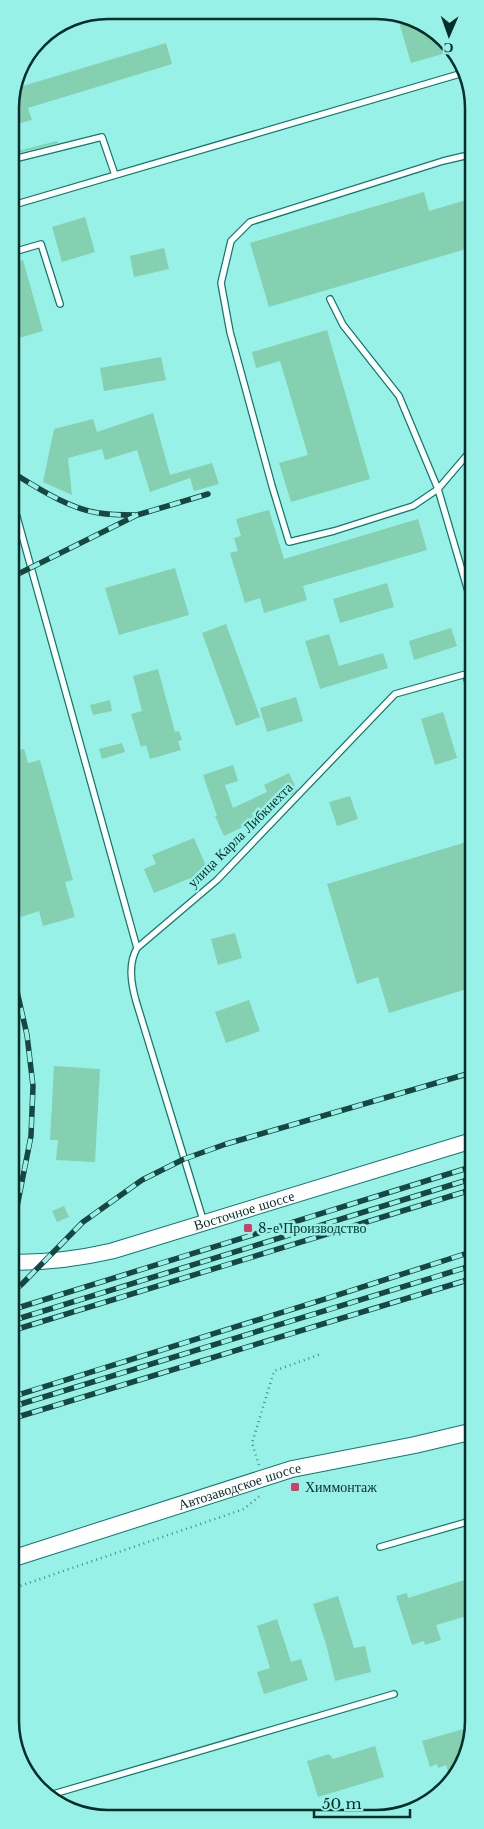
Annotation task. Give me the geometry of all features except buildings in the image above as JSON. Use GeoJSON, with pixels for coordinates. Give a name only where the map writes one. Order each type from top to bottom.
{"type":"FeatureCollection","features":[{"type":"Feature","properties":{"kind":"main road","name":"Автозаводское шоссе"},"geometry":{"type":"LineString","coordinates":[[19,1556],[292,1469],[465,1433]]}},
{"type":"Feature","properties":{"kind":"street","name":"Восточное шоссе"},"geometry":{"type":"LineString","coordinates":[[19,1262],[43,1263],[83,1258],[139,1244],[465,1143]]}},
{"type":"Feature","properties":{"kind":"lane"},"geometry":{"type":"LineString","coordinates":[[19,203],[459,74]]}},
{"type":"Feature","properties":{"kind":"lane"},"geometry":{"type":"LineString","coordinates":[[19,158],[102,137],[115,175]]}},
{"type":"Feature","properties":{"kind":"lane"},"geometry":{"type":"LineString","coordinates":[[465,156],[443,161],[250,222],[231,241],[221,284],[230,332],[289,542],[413,506],[438,489],[465,457]]}},
{"type":"Feature","properties":{"kind":"lane"},"geometry":{"type":"LineString","coordinates":[[19,250],[41,244],[60,304]]}},
{"type":"Feature","properties":{"kind":"lane"},"geometry":{"type":"LineString","coordinates":[[330,299],[344,325],[399,396],[438,489],[465,581]]}},
{"type":"Feature","properties":{"kind":"lane"},"geometry":{"type":"LineString","coordinates":[[19,524],[137,948],[131,966],[134,996],[204,1224]]}},
{"type":"Feature","properties":{"kind":"lane","name":"улица Карла Либкнехта"},"geometry":{"type":"LineString","coordinates":[[137,948],[216,880],[395,694],[465,674]]}},
{"type":"Feature","properties":{"kind":"lane"},"geometry":{"type":"LineString","coordinates":[[380,1547],[465,1523]]}},
{"type":"Feature","properties":{"kind":"lane"},"geometry":{"type":"LineString","coordinates":[[56,1793],[394,1694]]}},
{"type":"Feature","properties":{"kind":"railway"},"geometry":{"type":"LineString","coordinates":[[19,477],[65,502],[88,511],[104,514],[135,515]]}},
{"type":"Feature","properties":{"kind":"railway"},"geometry":{"type":"LineString","coordinates":[[19,574],[137,515],[208,494]]}},
{"type":"Feature","properties":{"kind":"railway"},"geometry":{"type":"LineString","coordinates":[[19,1000],[27,1035],[33,1086],[31,1136],[19,1197]]}},
{"type":"Feature","properties":{"kind":"railway"},"geometry":{"type":"LineString","coordinates":[[19,1286],[83,1222],[142,1180],[184,1159],[226,1144],[465,1075]]}},
{"type":"Feature","properties":{"kind":"railway"},"geometry":{"type":"LineString","coordinates":[[19,1308],[465,1169]]}},
{"type":"Feature","properties":{"kind":"railway"},"geometry":{"type":"LineString","coordinates":[[19,1319],[465,1181]]}},
{"type":"Feature","properties":{"kind":"railway"},"geometry":{"type":"LineString","coordinates":[[19,1329],[465,1192]]}},
{"type":"Feature","properties":{"kind":"railway"},"geometry":{"type":"LineString","coordinates":[[19,1395],[465,1254]]}},
{"type":"Feature","properties":{"kind":"railway"},"geometry":{"type":"LineString","coordinates":[[19,1405],[465,1268]]}},
{"type":"Feature","properties":{"kind":"railway"},"geometry":{"type":"LineString","coordinates":[[19,1417],[465,1281]]}},
{"type":"Feature","properties":{"kind":"place","name":"8-е Производство"},"geometry":{"type":"Point","coordinates":[248,1228]}},
{"type":"Feature","properties":{"kind":"place","name":"Химмонтаж"},"geometry":{"type":"Point","coordinates":[295,1487]}}]}
